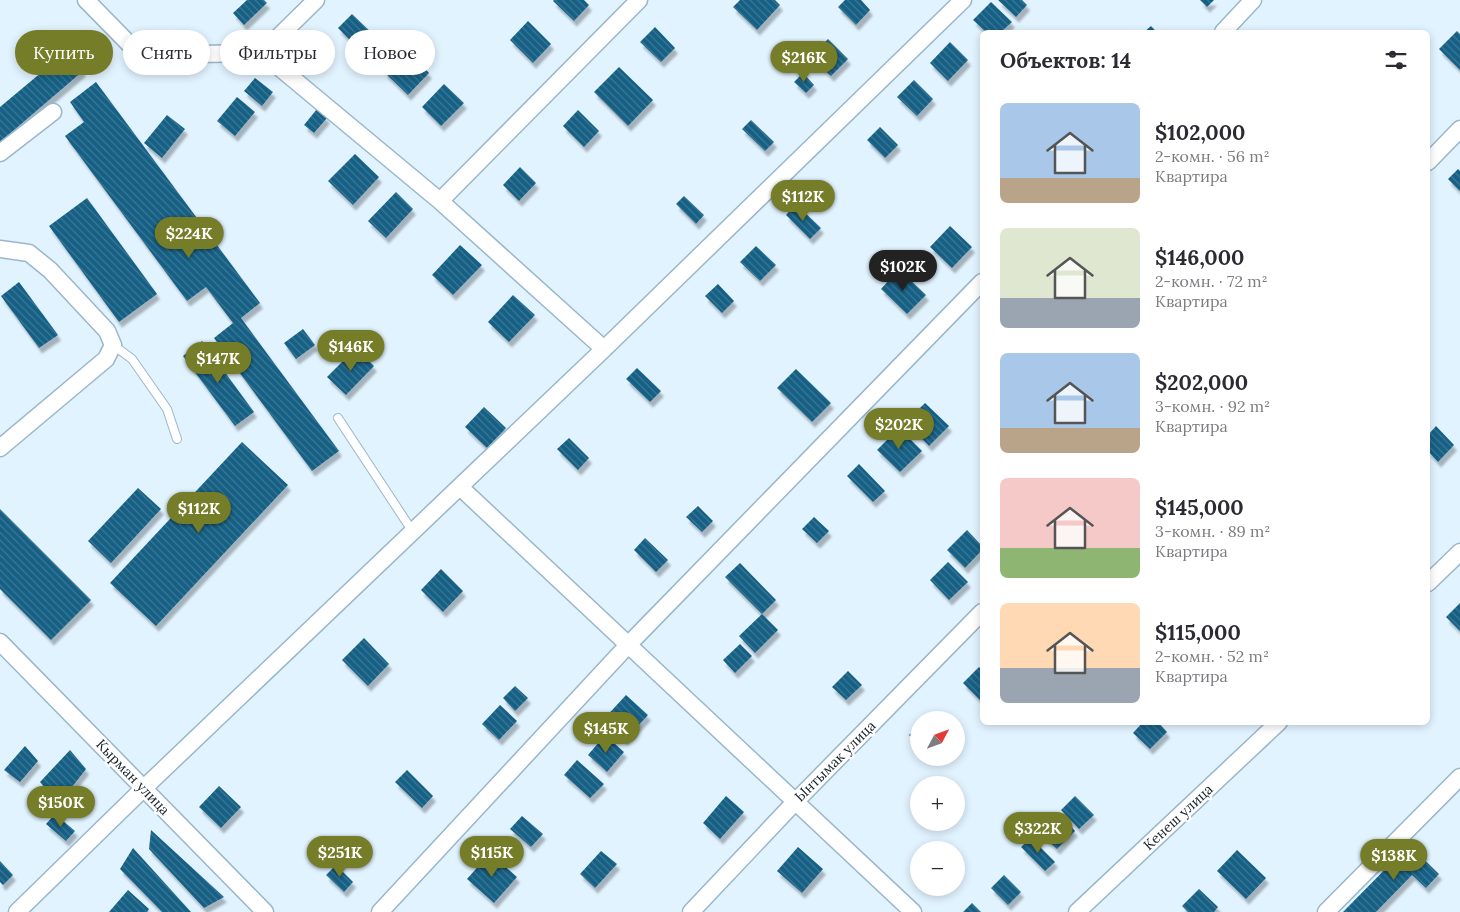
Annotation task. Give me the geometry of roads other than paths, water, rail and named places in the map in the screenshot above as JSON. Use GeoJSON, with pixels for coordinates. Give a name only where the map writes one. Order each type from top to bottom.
{"type":"FeatureCollection","features":[{"type":"Feature","properties":{"kind":"street"},"geometry":{"type":"LineString","coordinates":[[86,0],[140,55],[220,54]]}},
{"type":"Feature","properties":{"kind":"street"},"geometry":{"type":"LineString","coordinates":[[285,30],[316,0]]}},
{"type":"Feature","properties":{"kind":"street"},"geometry":{"type":"LineString","coordinates":[[440,201],[639,0]]}},
{"type":"Feature","properties":{"kind":"street"},"geometry":{"type":"LineString","coordinates":[[17,912],[144,788],[604,350],[963,0]]}},
{"type":"Feature","properties":{"kind":"street"},"geometry":{"type":"LineString","coordinates":[[1225,30],[1253,0]]}},
{"type":"Feature","properties":{"kind":"street"},"geometry":{"type":"LineString","coordinates":[[288,75],[440,201],[604,350]]}},
{"type":"Feature","properties":{"kind":"street"},"geometry":{"type":"LineString","coordinates":[[0,153],[53,112]]}},
{"type":"Feature","properties":{"kind":"street"},"geometry":{"type":"LineString","coordinates":[[1430,160],[1460,129]]}},
{"type":"Feature","properties":{"kind":"street"},"geometry":{"type":"LineString","coordinates":[[0,249],[29,252],[50,270],[107,331],[114,345],[106,358],[0,448]]}},
{"type":"Feature","properties":{"kind":"street"},"geometry":{"type":"LineString","coordinates":[[380,912],[628,645],[980,284]]}},
{"type":"Feature","properties":{"kind":"street"},"geometry":{"type":"LineString","coordinates":[[460,487],[913,912]]}},
{"type":"Feature","properties":{"kind":"street"},"geometry":{"type":"LineString","coordinates":[[1430,581],[1460,552]]}},
{"type":"Feature","properties":{"kind":"street","name":"Ынтымак улица"},"geometry":{"type":"LineString","coordinates":[[691,912],[795,802],[980,614]]}},
{"type":"Feature","properties":{"kind":"street","name":"Кырман улица"},"geometry":{"type":"LineString","coordinates":[[0,642],[265,912]]}},
{"type":"Feature","properties":{"kind":"street","name":"Кенеш улица"},"geometry":{"type":"LineString","coordinates":[[1077,912],[1276,725]]}},
{"type":"Feature","properties":{"kind":"street"},"geometry":{"type":"LineString","coordinates":[[1326,912],[1460,777]]}},
{"type":"Feature","properties":{"kind":"lane"},"geometry":{"type":"LineString","coordinates":[[114,345],[132,359],[167,409],[177,439]]}},
{"type":"Feature","properties":{"kind":"lane"},"geometry":{"type":"LineString","coordinates":[[338,418],[413,532]]}}]}
